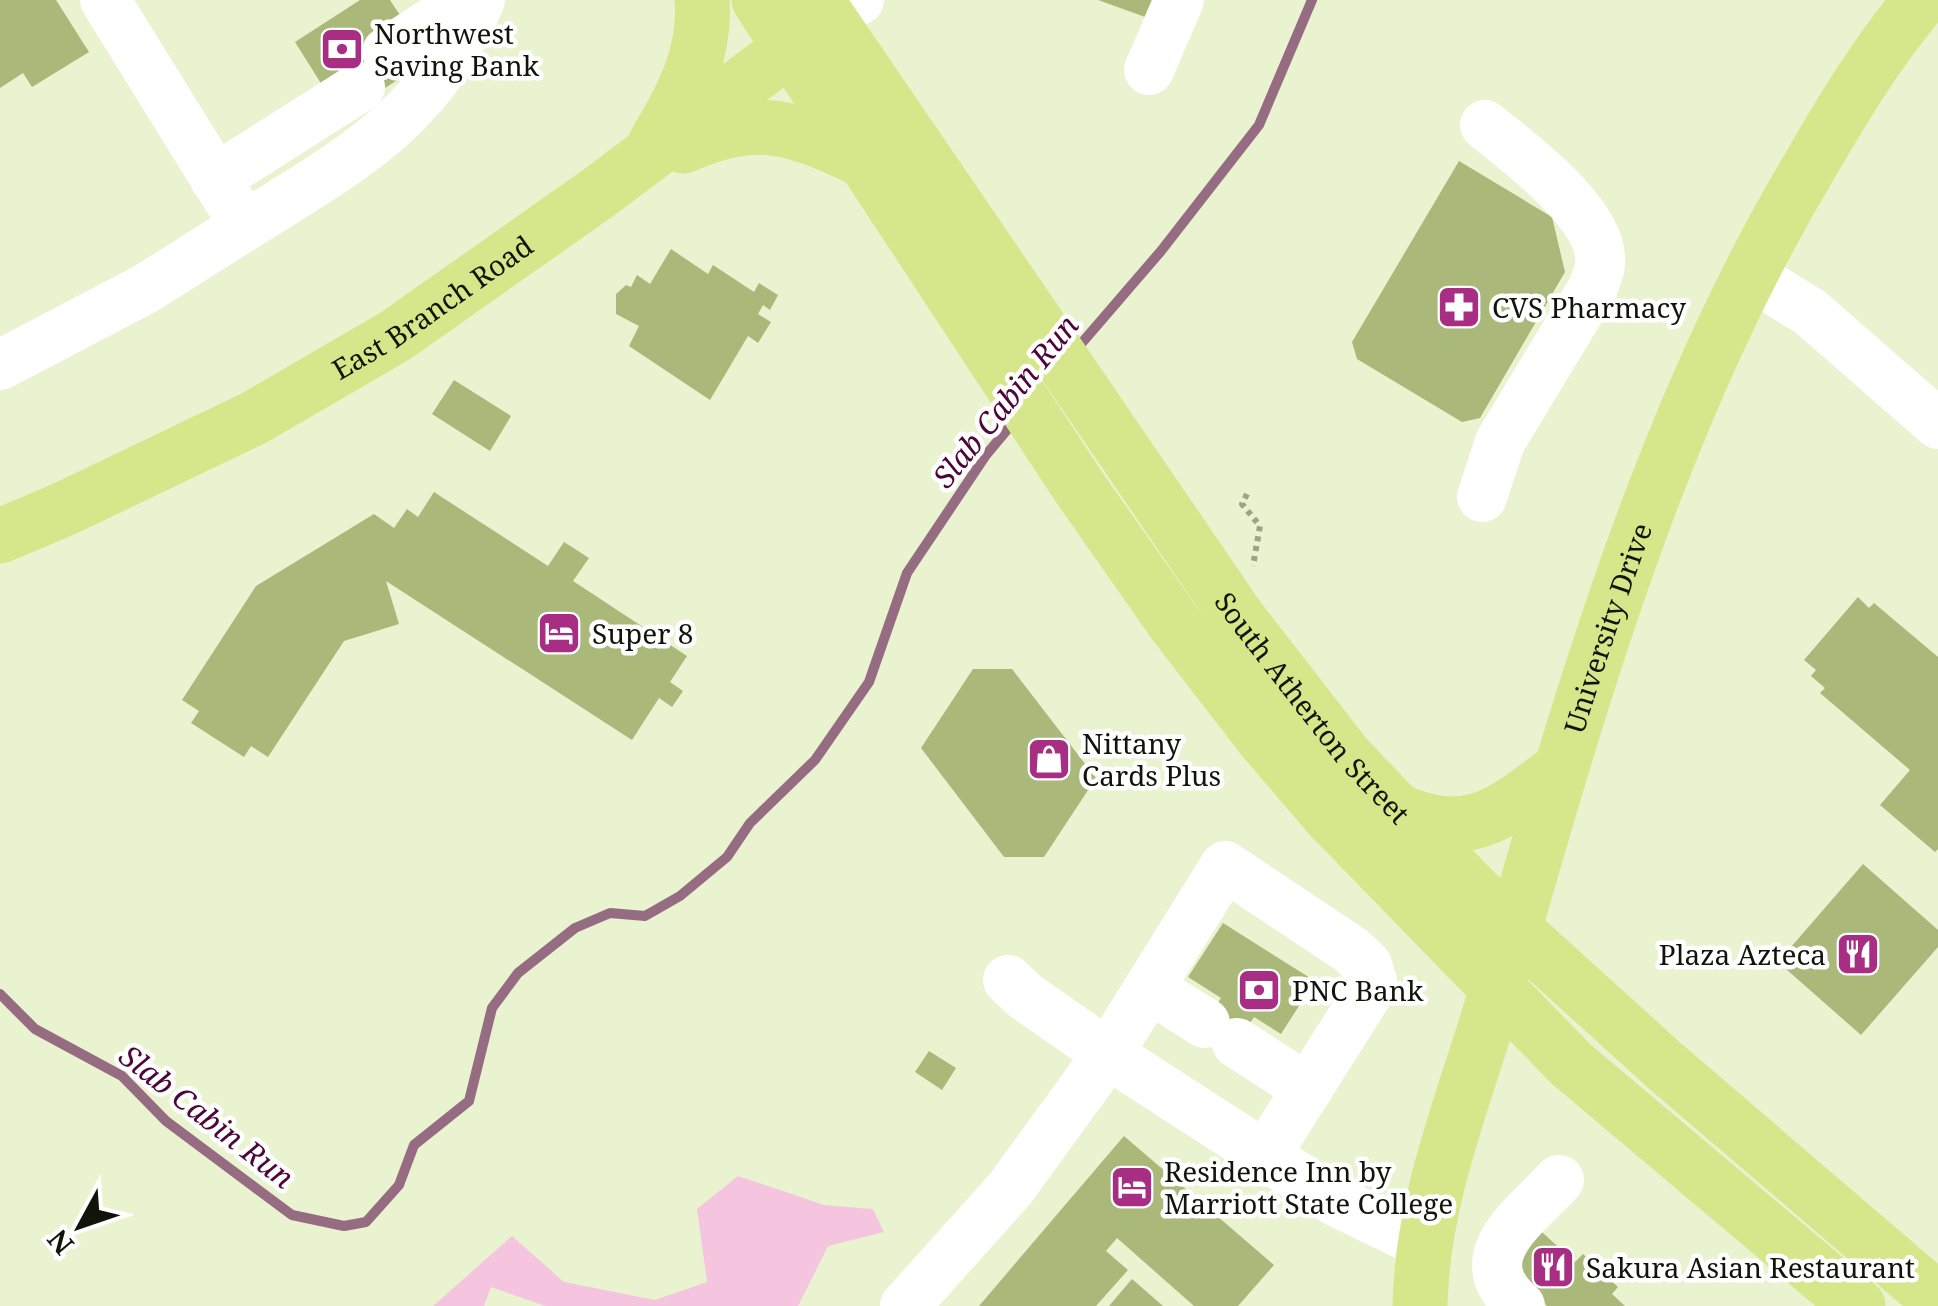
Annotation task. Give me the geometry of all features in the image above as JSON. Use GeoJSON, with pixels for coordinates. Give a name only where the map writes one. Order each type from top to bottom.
{"type":"FeatureCollection","features":[{"type":"Feature","properties":{"kind":"main road"},"geometry":{"type":"LineString","coordinates":[[634,166],[654,146],[686,92],[704,28],[702,0]]}},
{"type":"Feature","properties":{"kind":"main road","name":"South Atherton Street"},"geometry":{"type":"LineString","coordinates":[[759,0],[824,17],[1292,691],[1395,810],[1513,928],[1665,1066],[1938,1300]]}},
{"type":"Feature","properties":{"kind":"main road","name":"University Drive"},"geometry":{"type":"LineString","coordinates":[[1420,1306],[1424,1244],[1440,1164],[1471,1079],[1558,770],[1653,499],[1713,346],[1748,274],[1887,41],[1921,0]]}},
{"type":"Feature","properties":{"kind":"main road","name":"East Branch Road"},"geometry":{"type":"LineString","coordinates":[[0,536],[254,418],[349,363],[464,290],[634,166],[824,17]]}},
{"type":"Feature","properties":{"kind":"main road","name":"South Atherton Street"},"geometry":{"type":"LineString","coordinates":[[824,17],[865,161],[1080,487],[1175,624],[1263,738],[1329,816],[1571,1064],[1858,1306]]}},
{"type":"Feature","properties":{"kind":"main road"},"geometry":{"type":"LineString","coordinates":[[634,166],[725,128],[748,125],[796,131],[865,161]]}},
{"type":"Feature","properties":{"kind":"main road"},"geometry":{"type":"LineString","coordinates":[[1395,810],[1422,822],[1444,826],[1474,822],[1500,813],[1558,770]]}},
{"type":"Feature","properties":{"kind":"street"},"geometry":{"type":"LineString","coordinates":[[105,0],[245,226]]}},
{"type":"Feature","properties":{"kind":"street"},"geometry":{"type":"LineString","coordinates":[[1150,70],[1178,0]]}},
{"type":"Feature","properties":{"kind":"street"},"geometry":{"type":"LineString","coordinates":[[211,172],[474,5]]}},
{"type":"Feature","properties":{"kind":"street"},"geometry":{"type":"LineString","coordinates":[[0,365],[145,289],[362,151],[398,123],[447,66],[474,5]]}},
{"type":"Feature","properties":{"kind":"street"},"geometry":{"type":"LineString","coordinates":[[1482,497],[1500,442],[1593,288],[1601,262],[1591,227],[1556,184],[1485,125]]}},
{"type":"Feature","properties":{"kind":"street"},"geometry":{"type":"LineString","coordinates":[[1748,274],[1810,312],[1938,424]]}},
{"type":"Feature","properties":{"kind":"street"},"geometry":{"type":"LineString","coordinates":[[904,1306],[1010,1189],[1108,1054],[1225,866],[1351,950],[1366,965],[1372,980],[1366,996],[1265,1156]]}},
{"type":"Feature","properties":{"kind":"street"},"geometry":{"type":"LineString","coordinates":[[1008,980],[1108,1054],[1337,1202],[1424,1244]]}},
{"type":"Feature","properties":{"kind":"street"},"geometry":{"type":"LineString","coordinates":[[1150,988],[1308,1089]]}},
{"type":"Feature","properties":{"kind":"street"},"geometry":{"type":"LineString","coordinates":[[1520,1306],[1504,1292],[1498,1280],[1496,1259],[1503,1240],[1559,1180]]}},
{"type":"Feature","properties":{"kind":"path"},"geometry":{"type":"LineString","coordinates":[[1247,494],[1242,504],[1260,526],[1252,577]]}},
{"type":"Feature","properties":{"kind":"shaded area"},"geometry":{"type":"Polygon","coordinates":[[[738,1176],[824,1205],[873,1209],[884,1232],[828,1246],[798,1306],[545,1306],[491,1287],[484,1306],[433,1306],[512,1236],[564,1282],[655,1300],[707,1282],[697,1209],[738,1176]]]}},
{"type":"Feature","properties":{"kind":"building"},"geometry":{"type":"Polygon","coordinates":[[[0,0],[56,0],[89,52],[32,87],[23,73],[0,88],[0,0]]]}},
{"type":"Feature","properties":{"kind":"building","name":"Northwest Saving Bank"},"geometry":{"type":"Polygon","coordinates":[[[360,0],[390,0],[409,29],[383,46],[402,77],[368,99],[322,85],[295,42],[360,0]]]}},
{"type":"Feature","properties":{"kind":"building"},"geometry":{"type":"Polygon","coordinates":[[[1098,0],[1168,0],[1159,22],[1098,0]]]}},
{"type":"Feature","properties":{"kind":"building","name":"CVS Pharmacy"},"geometry":{"type":"Polygon","coordinates":[[[1459,161],[1552,217],[1565,272],[1480,418],[1462,422],[1357,359],[1352,342],[1459,161]]]}},
{"type":"Feature","properties":{"kind":"building"},"geometry":{"type":"Polygon","coordinates":[[[671,249],[708,274],[713,265],[754,292],[759,283],[778,295],[770,310],[763,305],[758,314],[771,322],[758,343],[748,336],[710,400],[629,346],[639,326],[616,314],[616,294],[626,285],[631,287],[637,275],[650,284],[671,249]]]}},
{"type":"Feature","properties":{"kind":"building"},"geometry":{"type":"Polygon","coordinates":[[[454,380],[511,416],[490,451],[432,414],[454,380]]]}},
{"type":"Feature","properties":{"kind":"building","name":"Super 8"},"geometry":{"type":"Polygon","coordinates":[[[434,492],[548,566],[564,542],[589,558],[573,581],[687,656],[670,682],[683,691],[672,707],[659,698],[632,740],[386,581],[399,624],[344,641],[268,757],[251,746],[244,757],[191,723],[199,711],[182,700],[256,586],[374,514],[394,528],[407,509],[418,517],[434,492]]]}},
{"type":"Feature","properties":{"kind":"building"},"geometry":{"type":"Polygon","coordinates":[[[1858,597],[1869,608],[1874,603],[1938,657],[1935,852],[1880,805],[1910,770],[1820,693],[1825,688],[1811,676],[1816,670],[1804,660],[1858,597]]]}},
{"type":"Feature","properties":{"kind":"building"},"geometry":{"type":"Polygon","coordinates":[[[973,669],[1012,669],[1096,778],[1044,857],[1004,857],[921,748],[973,669]]]}},
{"type":"Feature","properties":{"kind":"building","name":"Plaza Azteca"},"geometry":{"type":"Polygon","coordinates":[[[1863,864],[1938,930],[1938,947],[1861,1035],[1778,962],[1863,864]]]}},
{"type":"Feature","properties":{"kind":"building","name":"PNC Bank"},"geometry":{"type":"Polygon","coordinates":[[[1223,923],[1315,981],[1281,1034],[1254,1017],[1229,1056],[1197,1036],[1221,998],[1188,977],[1223,923]]]}},
{"type":"Feature","properties":{"kind":"building"},"geometry":{"type":"Polygon","coordinates":[[[929,1051],[956,1068],[942,1090],[915,1072],[929,1051]]]}},
{"type":"Feature","properties":{"kind":"building","name":"Residence Inn by Marriott State College"},"geometry":{"type":"Polygon","coordinates":[[[1124,1136],[1274,1265],[1238,1306],[1194,1306],[1117,1238],[1106,1251],[1128,1270],[1096,1306],[979,1306],[1124,1136]]]}},
{"type":"Feature","properties":{"kind":"building","name":"Sakura Asian Restaurant"},"geometry":{"type":"Polygon","coordinates":[[[1533,1224],[1575,1262],[1583,1254],[1618,1287],[1612,1294],[1625,1306],[1547,1306],[1509,1272],[1533,1224]]]}},
{"type":"Feature","properties":{"kind":"building","name":"Residence Inn by Marriott State College"},"geometry":{"type":"Polygon","coordinates":[[[1132,1279],[1163,1306],[1109,1306],[1132,1279]]]}},
{"type":"Feature","properties":{"kind":"waterway","name":"Slab Cabin Run"},"geometry":{"type":"LineString","coordinates":[[1074,352],[1161,251],[1259,125],[1312,0]]}},
{"type":"Feature","properties":{"kind":"waterway","name":"Slab Cabin Run"},"geometry":{"type":"LineString","coordinates":[[0,994],[35,1029],[122,1076],[166,1121],[292,1215],[344,1226],[366,1222],[399,1185],[414,1145],[469,1101],[492,1008],[518,973],[575,928],[610,913],[645,916],[680,896],[727,857],[750,823],[815,760],[869,682],[907,573],[986,455],[1017,418]]}},
{"type":"Feature","properties":{"kind":"place","name":"Northwest Saving Bank"},"geometry":{"type":"Point","coordinates":[342,49]}},
{"type":"Feature","properties":{"kind":"place","name":"CVS Pharmacy"},"geometry":{"type":"Point","coordinates":[1459,307]}},
{"type":"Feature","properties":{"kind":"place","name":"Super 8"},"geometry":{"type":"Point","coordinates":[559,633]}},
{"type":"Feature","properties":{"kind":"place","name":"Nittany Cards Plus"},"geometry":{"type":"Point","coordinates":[1049,759]}},
{"type":"Feature","properties":{"kind":"place","name":"Plaza Azteca"},"geometry":{"type":"Point","coordinates":[1858,954]}},
{"type":"Feature","properties":{"kind":"place","name":"PNC Bank"},"geometry":{"type":"Point","coordinates":[1259,990]}},
{"type":"Feature","properties":{"kind":"place","name":"Residence Inn by Marriott State College"},"geometry":{"type":"Point","coordinates":[1132,1187]}},
{"type":"Feature","properties":{"kind":"place","name":"Sakura Asian Restaurant"},"geometry":{"type":"Point","coordinates":[1553,1267]}}]}
